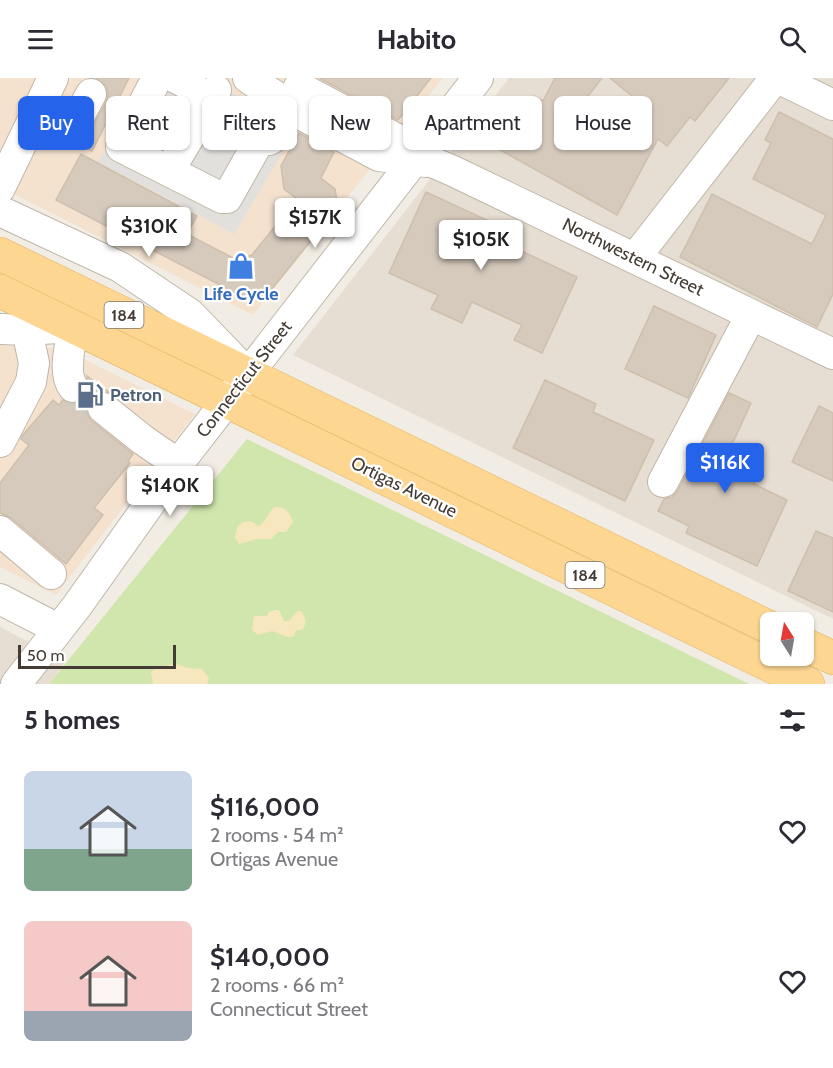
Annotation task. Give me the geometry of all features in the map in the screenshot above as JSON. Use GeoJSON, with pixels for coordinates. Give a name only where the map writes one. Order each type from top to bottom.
{"type":"FeatureCollection","features":[{"type":"Feature","properties":{"kind":"main road","name":"Ortigas Avenue"},"geometry":{"type":"LineString","coordinates":[[0,254],[760,623]]}},
{"type":"Feature","properties":{"kind":"main road","name":"Ortigas Avenue"},"geometry":{"type":"LineString","coordinates":[[0,291],[808,684]]}},
{"type":"Feature","properties":{"kind":"main road"},"geometry":{"type":"LineString","coordinates":[[814,649],[833,658]]}},
{"type":"Feature","properties":{"kind":"street"},"geometry":{"type":"LineString","coordinates":[[44,96],[53,78]]}},
{"type":"Feature","properties":{"kind":"street"},"geometry":{"type":"LineString","coordinates":[[157,78],[121,147],[225,199],[254,150]]}},
{"type":"Feature","properties":{"kind":"street"},"geometry":{"type":"LineString","coordinates":[[176,78],[193,87],[195,94],[193,103],[215,93]]}},
{"type":"Feature","properties":{"kind":"street","name":"Northwestern Street"},"geometry":{"type":"LineString","coordinates":[[248,78],[297,90],[395,138],[421,159],[453,171],[833,354]]}},
{"type":"Feature","properties":{"kind":"street","name":"Connecticut Street"},"geometry":{"type":"LineString","coordinates":[[16,684],[77,606],[178,464],[421,159],[478,78]]}},
{"type":"Feature","properties":{"kind":"street"},"geometry":{"type":"LineString","coordinates":[[635,258],[776,78],[833,105]]}},
{"type":"Feature","properties":{"kind":"street"},"geometry":{"type":"LineString","coordinates":[[169,171],[215,93]]}},
{"type":"Feature","properties":{"kind":"street"},"geometry":{"type":"LineString","coordinates":[[0,188],[18,150]]}},
{"type":"Feature","properties":{"kind":"street"},"geometry":{"type":"LineString","coordinates":[[0,211],[120,267],[190,314],[249,375]]}},
{"type":"Feature","properties":{"kind":"street"},"geometry":{"type":"LineString","coordinates":[[663,482],[751,315]]}},
{"type":"Feature","properties":{"kind":"street"},"geometry":{"type":"LineString","coordinates":[[0,442],[31,382],[34,363],[14,329],[73,327],[68,373],[73,387]]}},
{"type":"Feature","properties":{"kind":"street"},"geometry":{"type":"LineString","coordinates":[[103,408],[178,464]]}},
{"type":"Feature","properties":{"kind":"street"},"geometry":{"type":"LineString","coordinates":[[0,531],[51,574]]}},
{"type":"Feature","properties":{"kind":"street"},"geometry":{"type":"LineString","coordinates":[[0,599],[58,629]]}},
{"type":"Feature","properties":{"kind":"shaded area"},"geometry":{"type":"Polygon","coordinates":[[[0,78],[443,78],[429,96],[403,96],[403,128],[391,143],[391,96],[309,96],[309,150],[385,150],[253,315],[0,187],[0,78]]]}},
{"type":"Feature","properties":{"kind":"shaded area"},"geometry":{"type":"Polygon","coordinates":[[[147,78],[205,78],[238,96],[202,96],[202,150],[284,150],[234,234],[98,162],[106,148],[190,150],[190,96],[136,96],[147,78]]]}},
{"type":"Feature","properties":{"kind":"shaded area"},"geometry":{"type":"Polygon","coordinates":[[[509,78],[833,78],[833,619],[293,355],[453,150],[542,150],[542,96],[495,96],[509,78]]]}},
{"type":"Feature","properties":{"kind":"shaded area"},"geometry":{"type":"Polygon","coordinates":[[[0,345],[63,349],[195,414],[56,595],[0,567],[0,345]]]}},
{"type":"Feature","properties":{"kind":"shaded area"},"geometry":{"type":"Polygon","coordinates":[[[0,627],[66,661],[49,684],[0,684],[0,627]]]}},
{"type":"Feature","properties":{"kind":"green space"},"geometry":{"type":"Polygon","coordinates":[[[247,439],[749,684],[49,684],[247,439]]]}},
{"type":"Feature","properties":{"kind":"sand"},"geometry":{"type":"Polygon","coordinates":[[[274,507],[286,510],[290,515],[293,522],[286,532],[278,532],[271,539],[257,539],[239,544],[235,537],[238,526],[243,522],[251,521],[258,526],[274,507]]]}},
{"type":"Feature","properties":{"kind":"sand"},"geometry":{"type":"Polygon","coordinates":[[[279,610],[284,621],[289,621],[297,611],[302,612],[305,621],[304,628],[296,630],[294,636],[288,637],[272,631],[258,635],[252,630],[254,616],[267,616],[269,612],[279,610]]]}},
{"type":"Feature","properties":{"kind":"sand"},"geometry":{"type":"Polygon","coordinates":[[[176,664],[202,669],[209,678],[207,684],[153,684],[151,672],[158,667],[176,664]]]}},
{"type":"Feature","properties":{"kind":"building"},"geometry":{"type":"Polygon","coordinates":[[[96,78],[129,78],[120,96],[108,96],[106,86],[96,78]]]}},
{"type":"Feature","properties":{"kind":"building"},"geometry":{"type":"Polygon","coordinates":[[[319,78],[431,78],[417,96],[403,96],[403,114],[398,120],[391,116],[391,96],[353,96],[319,78]]]}},
{"type":"Feature","properties":{"kind":"building"},"geometry":{"type":"Polygon","coordinates":[[[555,78],[602,78],[588,96],[554,96],[554,150],[652,150],[652,96],[632,96],[610,78],[729,78],[695,121],[690,117],[667,146],[658,139],[617,215],[500,150],[542,150],[543,101],[555,78]]]}},
{"type":"Feature","properties":{"kind":"building"},"geometry":{"type":"Polygon","coordinates":[[[106,102],[106,123],[94,147],[94,124],[106,102]]]}},
{"type":"Feature","properties":{"kind":"building"},"geometry":{"type":"Polygon","coordinates":[[[779,112],[833,139],[833,294],[817,327],[680,257],[712,194],[812,244],[826,215],[753,179],[771,143],[765,140],[779,112]]]}},
{"type":"Feature","properties":{"kind":"building"},"geometry":{"type":"Polygon","coordinates":[[[299,133],[309,138],[309,150],[334,152],[321,178],[335,189],[338,207],[267,295],[249,300],[56,200],[81,154],[197,216],[187,234],[237,260],[252,255],[297,199],[284,189],[281,166],[290,150],[297,150],[299,133]]]}},
{"type":"Feature","properties":{"kind":"building"},"geometry":{"type":"Polygon","coordinates":[[[426,192],[506,229],[500,241],[577,277],[542,353],[514,340],[522,325],[472,302],[462,323],[431,309],[438,295],[389,273],[426,192]]]}},
{"type":"Feature","properties":{"kind":"building"},"geometry":{"type":"Polygon","coordinates":[[[654,306],[716,335],[688,398],[625,369],[654,306]]]}},
{"type":"Feature","properties":{"kind":"building"},"geometry":{"type":"Polygon","coordinates":[[[87,376],[110,393],[97,392],[90,397],[86,406],[87,415],[133,454],[128,461],[130,463],[94,508],[103,515],[66,564],[11,518],[0,513],[0,483],[29,445],[21,439],[22,436],[53,400],[59,405],[63,400],[73,404],[87,397],[90,387],[87,376]]]}},
{"type":"Feature","properties":{"kind":"building"},"geometry":{"type":"Polygon","coordinates":[[[545,380],[596,404],[593,412],[654,440],[625,501],[513,448],[545,380]]]}},
{"type":"Feature","properties":{"kind":"building"},"geometry":{"type":"Polygon","coordinates":[[[729,393],[751,403],[724,462],[757,477],[754,484],[787,500],[757,566],[686,533],[689,526],[658,511],[664,499],[672,497],[678,490],[729,393]]]}},
{"type":"Feature","properties":{"kind":"building"},"geometry":{"type":"Polygon","coordinates":[[[819,406],[833,413],[833,481],[792,462],[819,406]]]}},
{"type":"Feature","properties":{"kind":"building"},"geometry":{"type":"Polygon","coordinates":[[[816,531],[833,538],[833,612],[788,591],[816,531]]]}},
{"type":"Feature","properties":{"kind":"tunnel"},"geometry":{"type":"LineString","coordinates":[[73,387],[103,408]]}},
{"type":"Feature","properties":{"kind":"place","name":"Life Cycle"},"geometry":{"type":"Point","coordinates":[241,266]}},
{"type":"Feature","properties":{"kind":"place","name":"Petron"},"geometry":{"type":"Point","coordinates":[90,395]}}]}
